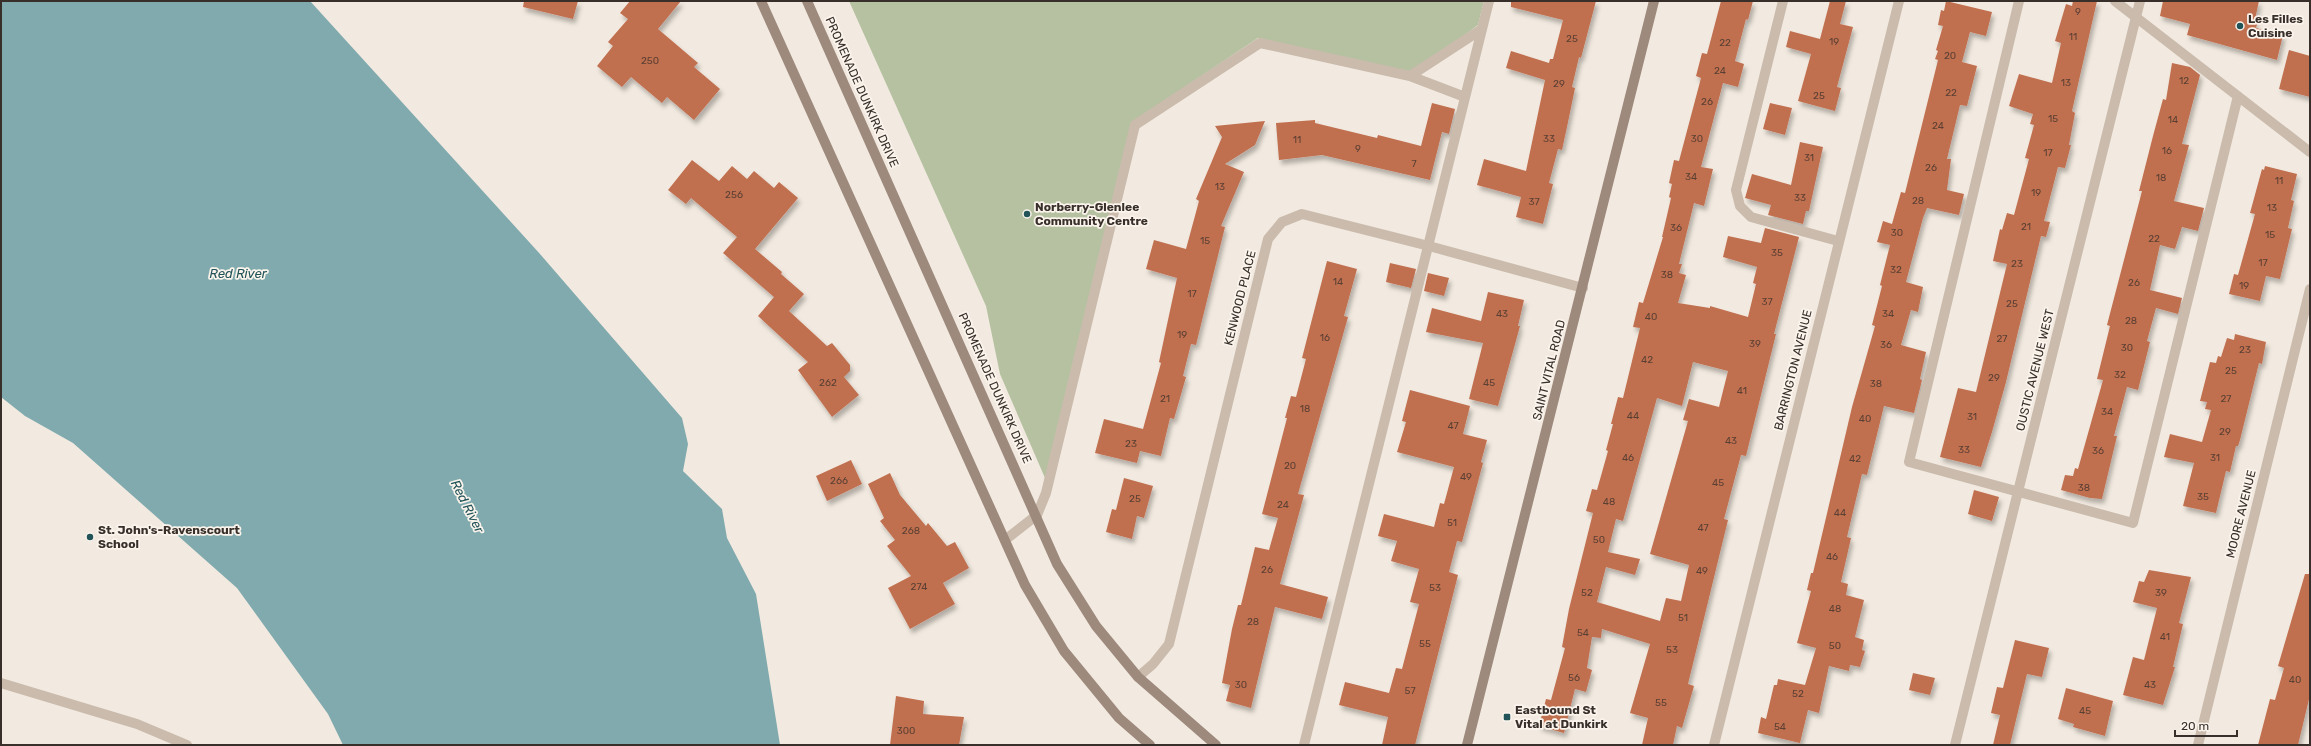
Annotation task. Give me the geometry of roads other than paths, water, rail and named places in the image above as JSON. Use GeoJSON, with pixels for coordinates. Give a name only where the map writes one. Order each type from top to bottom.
{"type":"FeatureCollection","features":[{"type":"Feature","properties":{"kind":"main road"},"geometry":{"type":"LineString","coordinates":[[761,1],[1004,540],[1026,585],[1064,651],[1119,718],[1150,745]]}},
{"type":"Feature","properties":{"kind":"main road","name":"PROMENADE DUNKIRK DRIVE"},"geometry":{"type":"LineString","coordinates":[[807,1],[1058,564],[1096,626],[1138,677],[1216,745]]}},
{"type":"Feature","properties":{"kind":"main road","name":"SAINT VITAL ROAD"},"geometry":{"type":"LineString","coordinates":[[1467,745],[1654,1]]}},
{"type":"Feature","properties":{"kind":"street"},"geometry":{"type":"LineString","coordinates":[[1304,745],[1489,1]]}},
{"type":"Feature","properties":{"kind":"street"},"geometry":{"type":"LineString","coordinates":[[1783,1],[1736,190],[1740,206],[1751,217],[1838,241]]}},
{"type":"Feature","properties":{"kind":"street","name":"BARRINGTON AVENUE"},"geometry":{"type":"LineString","coordinates":[[1714,745],[1838,241],[1899,1]]}},
{"type":"Feature","properties":{"kind":"street"},"geometry":{"type":"LineString","coordinates":[[2019,1],[1910,462],[2017,493],[2133,523],[2238,96]]}},
{"type":"Feature","properties":{"kind":"street"},"geometry":{"type":"LineString","coordinates":[[2115,1],[2310,152]]}},
{"type":"Feature","properties":{"kind":"street","name":"OUSTIC AVENUE WEST"},"geometry":{"type":"LineString","coordinates":[[1955,745],[2140,1]]}},
{"type":"Feature","properties":{"kind":"street"},"geometry":{"type":"LineString","coordinates":[[1410,76],[1482,29]]}},
{"type":"Feature","properties":{"kind":"street"},"geometry":{"type":"LineString","coordinates":[[1004,540],[1037,515],[1046,493],[1135,125],[1260,43],[1410,76],[1466,97]]}},
{"type":"Feature","properties":{"kind":"street","name":"KENWOOD PLACE"},"geometry":{"type":"LineString","coordinates":[[1138,677],[1153,664],[1169,644],[1268,239],[1282,222],[1302,214],[1429,246],[1583,288]]}},
{"type":"Feature","properties":{"kind":"street","name":"MOORE AVENUE"},"geometry":{"type":"LineString","coordinates":[[2198,745],[2310,289]]}},
{"type":"Feature","properties":{"kind":"street"},"geometry":{"type":"LineString","coordinates":[[1,683],[137,724],[187,745]]}},
{"type":"Feature","properties":{"kind":"water","name":"Red River"},"geometry":{"type":"Polygon","coordinates":[[[1,1],[310,1],[540,254],[682,418],[688,444],[683,471],[722,509],[727,538],[756,594],[780,745],[343,745],[328,714],[237,588],[73,443],[25,416],[1,397],[1,1]]]}},
{"type":"Feature","properties":{"kind":"place","name":"Les Filles Cuisine"},"geometry":{"type":"Point","coordinates":[2240,26]}},
{"type":"Feature","properties":{"kind":"place","name":"Norberry-Glenlee Community Centre"},"geometry":{"type":"Point","coordinates":[1027,214]}},
{"type":"Feature","properties":{"kind":"place","name":"St. John's-Ravenscourt School"},"geometry":{"type":"Point","coordinates":[90,537]}},
{"type":"Feature","properties":{"kind":"place","name":"Eastbound St Vital at Dunkirk"},"geometry":{"type":"Point","coordinates":[1507,717]}}]}
